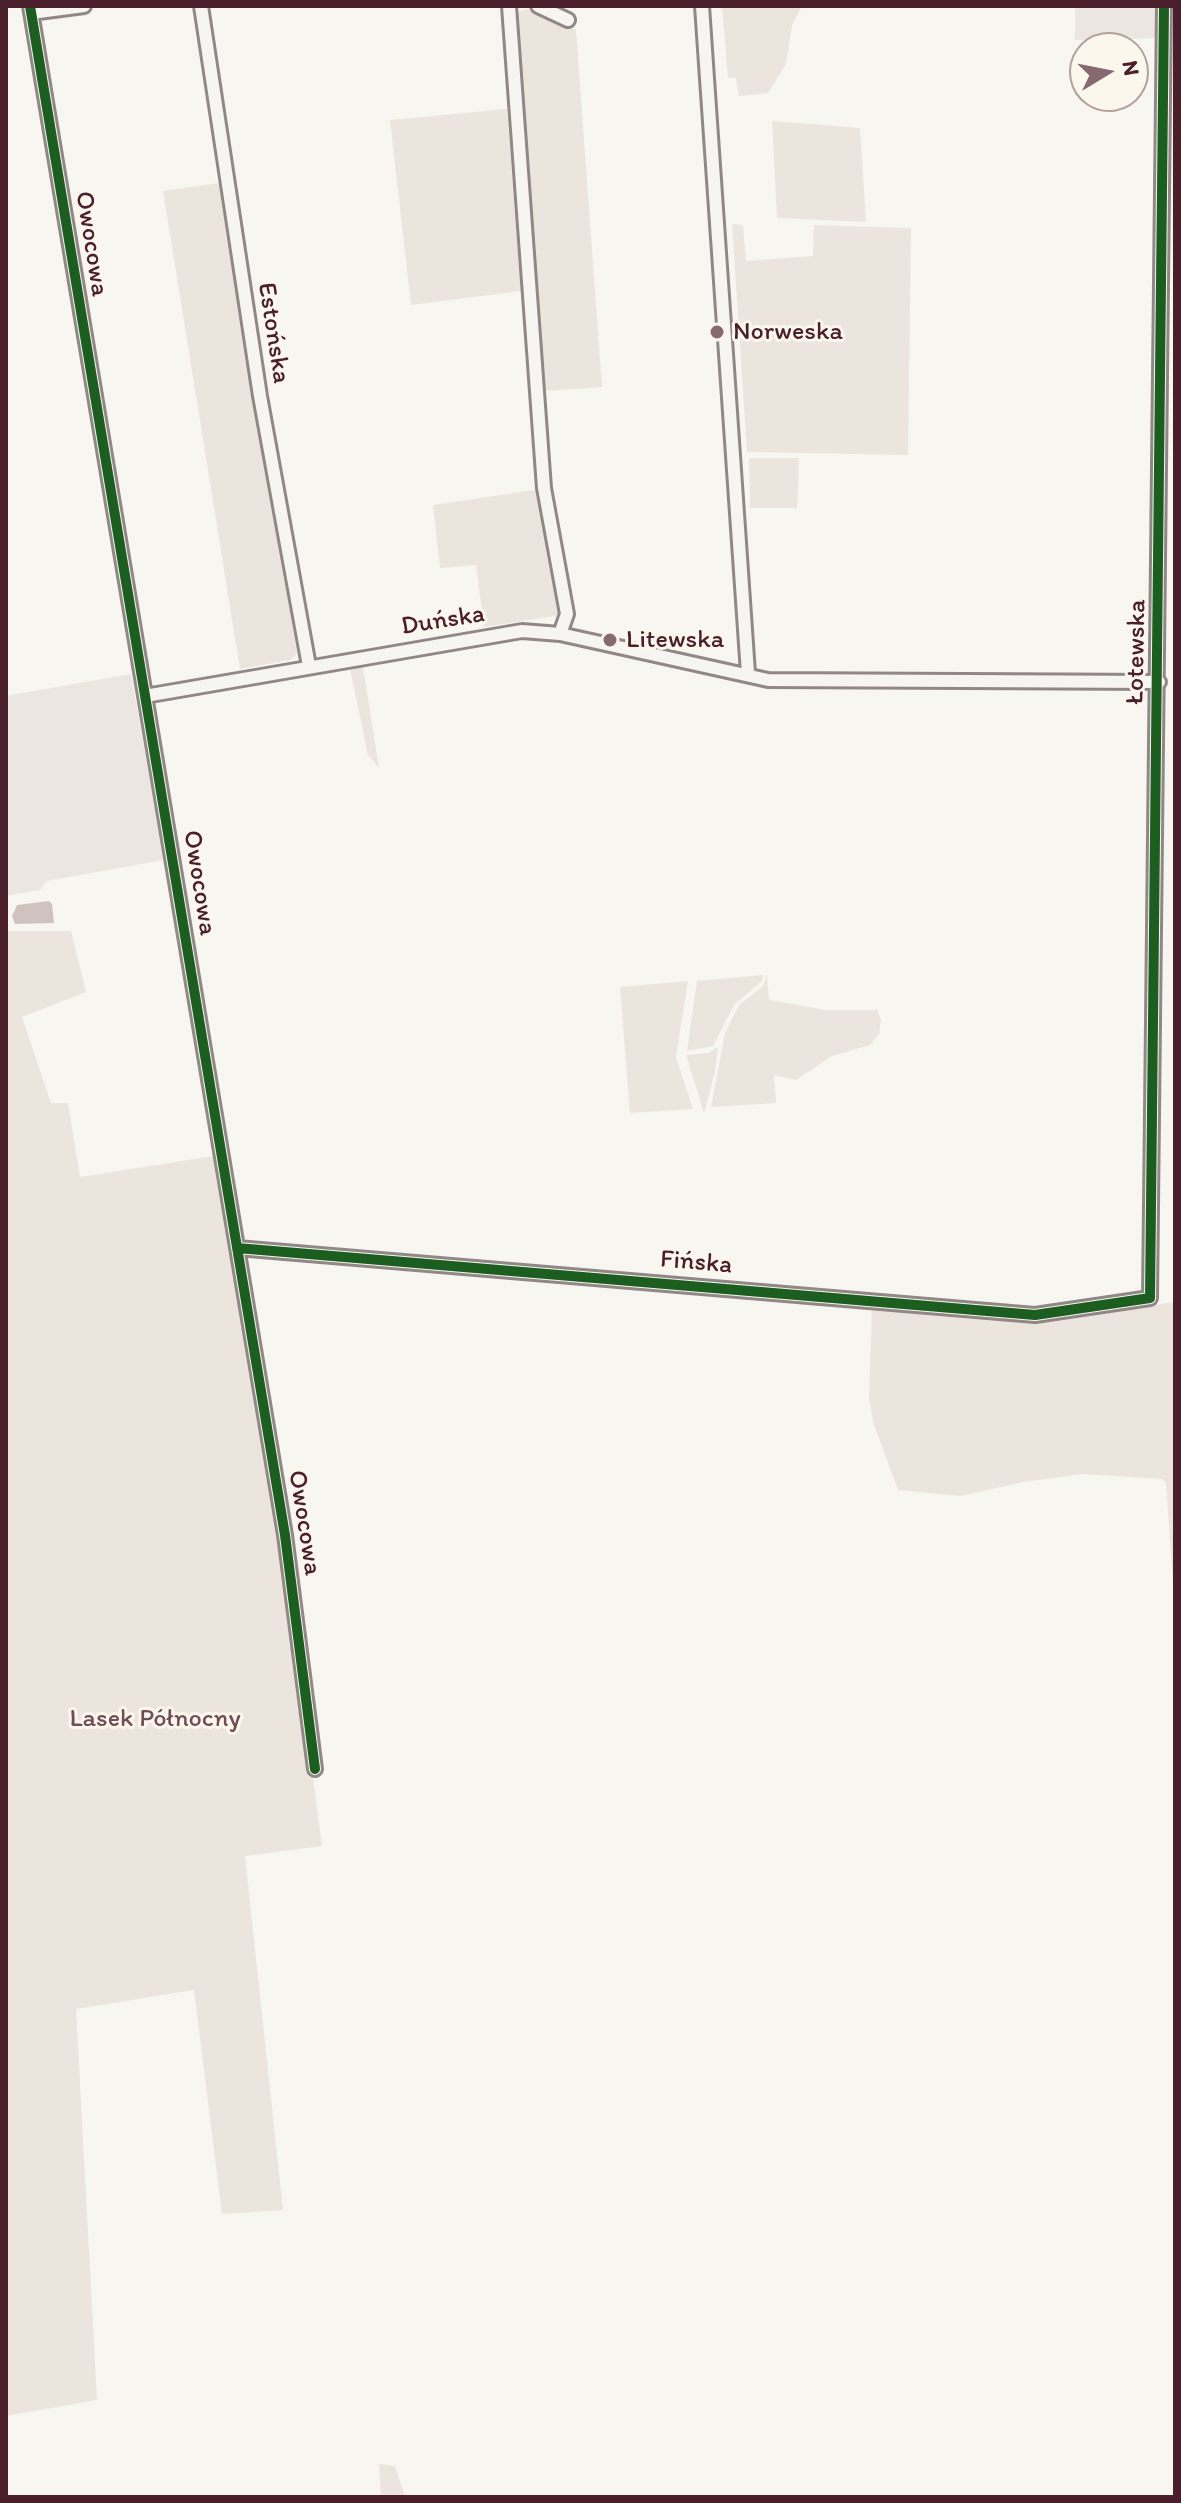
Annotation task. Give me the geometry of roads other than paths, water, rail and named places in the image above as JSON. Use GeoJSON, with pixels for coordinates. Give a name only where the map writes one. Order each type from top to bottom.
{"type":"FeatureCollection","features":[{"type":"Feature","properties":{"kind":"street"},"geometry":{"type":"LineString","coordinates":[[30,10],[84,6]]}},
{"type":"Feature","properties":{"kind":"street","name":"Estońska"},"geometry":{"type":"LineString","coordinates":[[201,6],[260,396],[309,666]]}},
{"type":"Feature","properties":{"kind":"street"},"geometry":{"type":"LineString","coordinates":[[509,6],[544,488],[567,614],[560,634]]}},
{"type":"Feature","properties":{"kind":"street"},"geometry":{"type":"LineString","coordinates":[[538,6],[568,20]]}},
{"type":"Feature","properties":{"kind":"street"},"geometry":{"type":"LineString","coordinates":[[702,6],[748,673],[768,680],[1159,682]]}},
{"type":"Feature","properties":{"kind":"street","name":"Łotewska"},"geometry":{"type":"LineString","coordinates":[[1150,1298],[1164,6]]}},
{"type":"Feature","properties":{"kind":"street","name":"Owocowa"},"geometry":{"type":"LineString","coordinates":[[30,10],[285,1535],[315,1769]]}},
{"type":"Feature","properties":{"kind":"street"},"geometry":{"type":"LineString","coordinates":[[1162,292],[1175,304]]}},
{"type":"Feature","properties":{"kind":"street","name":"Duńska"},"geometry":{"type":"LineString","coordinates":[[145,696],[511,632],[560,634],[748,673]]}},
{"type":"Feature","properties":{"kind":"street","name":"Fińska"},"geometry":{"type":"LineString","coordinates":[[237,1248],[1035,1315],[1150,1298]]}},
{"type":"Feature","properties":{"kind":"place","name":"Norweska"},"geometry":{"type":"Point","coordinates":[717,332]}},
{"type":"Feature","properties":{"kind":"place","name":"Litewska"},"geometry":{"type":"Point","coordinates":[610,640]}},
{"type":"Feature","properties":{"kind":"park label","name":"Lasek Północny"},"geometry":{"type":"Point","coordinates":[155,1719]}}]}
